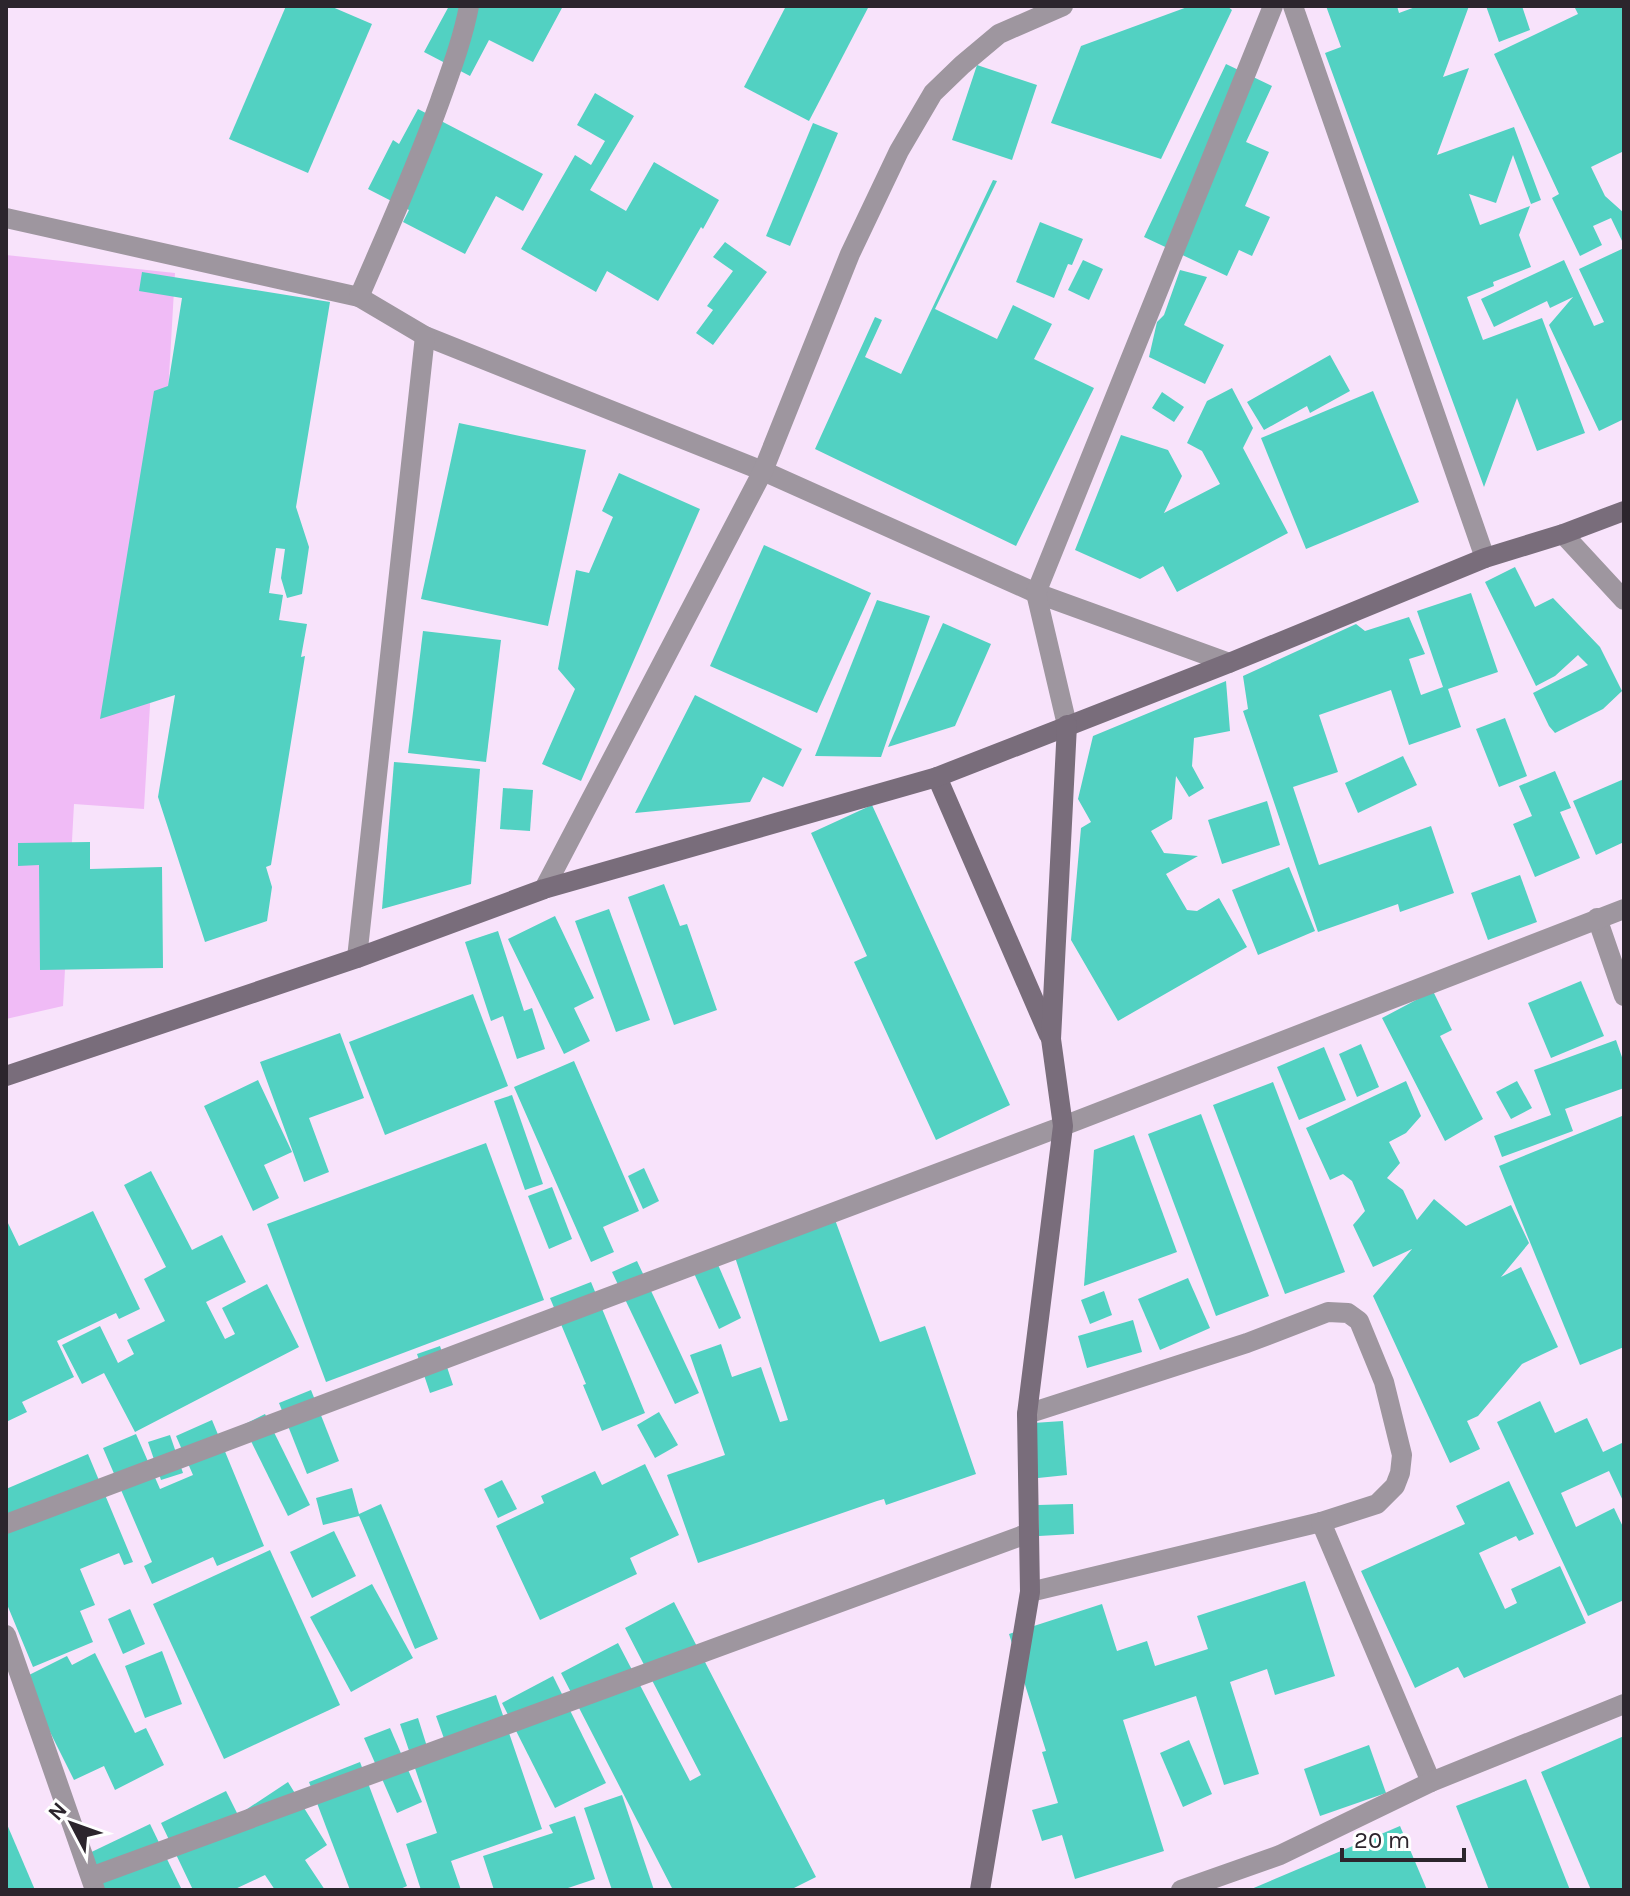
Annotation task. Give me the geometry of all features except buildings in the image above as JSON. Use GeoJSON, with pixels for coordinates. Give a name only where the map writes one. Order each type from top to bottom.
{"type":"FeatureCollection","features":[{"type":"Feature","properties":{"kind":"street"},"geometry":{"type":"LineString","coordinates":[[359,297],[418,161],[449,75],[469,6]]}},
{"type":"Feature","properties":{"kind":"street"},"geometry":{"type":"LineString","coordinates":[[544,889],[763,471],[850,254],[899,151],[933,93],[999,34],[1063,6]]}},
{"type":"Feature","properties":{"kind":"street"},"geometry":{"type":"LineString","coordinates":[[980,1890],[1030,1592],[1027,1414],[1063,1126],[1051,1039],[1067,725],[1036,593],[1273,6]]}},
{"type":"Feature","properties":{"kind":"street"},"geometry":{"type":"LineString","coordinates":[[1293,6],[1485,558]]}},
{"type":"Feature","properties":{"kind":"street"},"geometry":{"type":"LineString","coordinates":[[6,218],[359,297],[425,336],[763,471],[1036,593],[1229,663]]}},
{"type":"Feature","properties":{"kind":"street"},"geometry":{"type":"LineString","coordinates":[[357,958],[425,336]]}},
{"type":"Feature","properties":{"kind":"street"},"geometry":{"type":"LineString","coordinates":[[6,1076],[357,958],[544,889],[937,777],[1229,663],[1485,558],[1624,511]]}},
{"type":"Feature","properties":{"kind":"street"},"geometry":{"type":"LineString","coordinates":[[1563,534],[1624,600]]}},
{"type":"Feature","properties":{"kind":"street"},"geometry":{"type":"LineString","coordinates":[[937,777],[1051,1039]]}},
{"type":"Feature","properties":{"kind":"street"},"geometry":{"type":"LineString","coordinates":[[6,1524],[1063,1126],[1624,909]]}},
{"type":"Feature","properties":{"kind":"street"},"geometry":{"type":"LineString","coordinates":[[1597,918],[1624,996]]}},
{"type":"Feature","properties":{"kind":"street"},"geometry":{"type":"LineString","coordinates":[[1027,1414],[1247,1343],[1328,1312],[1348,1313],[1359,1321],[1384,1382],[1402,1455],[1395,1486],[1377,1504],[1321,1522],[1030,1592]]}},
{"type":"Feature","properties":{"kind":"street"},"geometry":{"type":"LineString","coordinates":[[1321,1522],[1431,1782]]}},
{"type":"Feature","properties":{"kind":"street"},"geometry":{"type":"LineString","coordinates":[[6,1635],[93,1884],[1029,1533]]}},
{"type":"Feature","properties":{"kind":"street"},"geometry":{"type":"LineString","coordinates":[[1181,1890],[1280,1855],[1431,1782],[1624,1704]]}},
{"type":"Feature","properties":{"kind":"shaded area"},"geometry":{"type":"Polygon","coordinates":[[[6,255],[175,273],[144,809],[74,804],[63,1006],[6,1019],[6,255]]]}}]}
